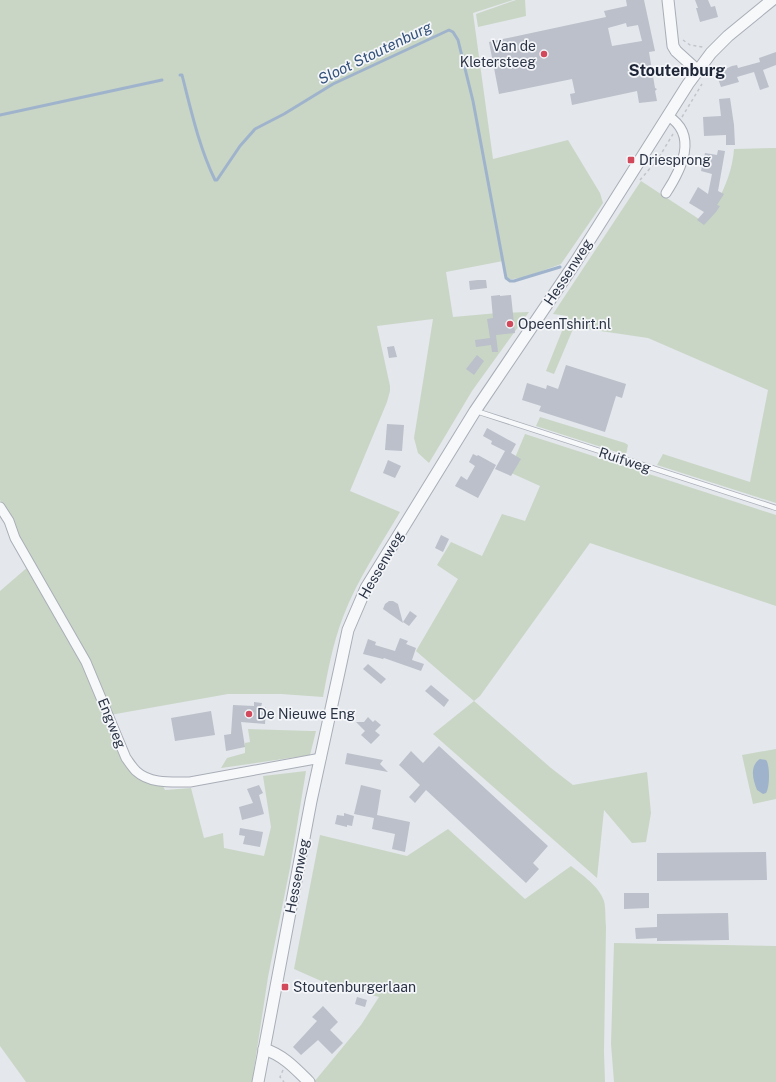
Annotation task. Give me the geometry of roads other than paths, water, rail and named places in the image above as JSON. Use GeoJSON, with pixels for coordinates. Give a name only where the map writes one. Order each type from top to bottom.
{"type":"FeatureCollection","features":[{"type":"Feature","properties":{"kind":"street"},"geometry":{"type":"LineString","coordinates":[[668,0],[673,46],[676,51],[698,71]]}},
{"type":"Feature","properties":{"kind":"street","name":"Hessenweg"},"geometry":{"type":"LineString","coordinates":[[258,1082],[311,801],[348,630],[366,588],[475,410],[575,263],[698,71],[711,53],[737,27],[772,0]]}},
{"type":"Feature","properties":{"kind":"street"},"geometry":{"type":"LineString","coordinates":[[666,193],[681,167],[685,150],[685,138],[678,124],[668,116]]}},
{"type":"Feature","properties":{"kind":"street","name":"Engweg"},"geometry":{"type":"LineString","coordinates":[[0,507],[9,521],[15,538],[86,662],[126,758],[135,770],[149,780],[190,782],[321,758]]}},
{"type":"Feature","properties":{"kind":"street"},"geometry":{"type":"LineString","coordinates":[[264,1049],[283,1058],[309,1082]]}},
{"type":"Feature","properties":{"kind":"lane","name":"Ruifweg"},"geometry":{"type":"LineString","coordinates":[[475,410],[776,508]]}},
{"type":"Feature","properties":{"kind":"water"},"geometry":{"type":"Polygon","coordinates":[[[760,759],[766,760],[769,771],[767,790],[766,793],[763,794],[757,790],[753,773],[754,765],[760,759]]]}},
{"type":"Feature","properties":{"kind":"waterway","name":"Sloot Stoutenburg"},"geometry":{"type":"LineString","coordinates":[[180,75],[182,75],[204,155],[215,180],[217,180],[240,146],[255,129],[284,114],[333,84],[449,30],[453,32],[458,40],[473,101],[506,278],[510,281],[514,281],[560,267]]}},
{"type":"Feature","properties":{"kind":"waterway","name":"Sloot Stoutenburg"},"geometry":{"type":"LineString","coordinates":[[0,115],[162,80]]}},
{"type":"Feature","properties":{"kind":"place","name":"Van de Kletersteeg"},"geometry":{"type":"Point","coordinates":[544,54]}},
{"type":"Feature","properties":{"kind":"place","name":"Driesprong"},"geometry":{"type":"Point","coordinates":[631,160]}},
{"type":"Feature","properties":{"kind":"place","name":"OpeenTshirt.nl"},"geometry":{"type":"Point","coordinates":[510,324]}},
{"type":"Feature","properties":{"kind":"place","name":"De Nieuwe Eng"},"geometry":{"type":"Point","coordinates":[249,714]}},
{"type":"Feature","properties":{"kind":"place","name":"Stoutenburgerlaan"},"geometry":{"type":"Point","coordinates":[285,987]}},
{"type":"Feature","properties":{"kind":"district","name":"Stoutenburg"},"geometry":{"type":"Point","coordinates":[677,70]}}]}
